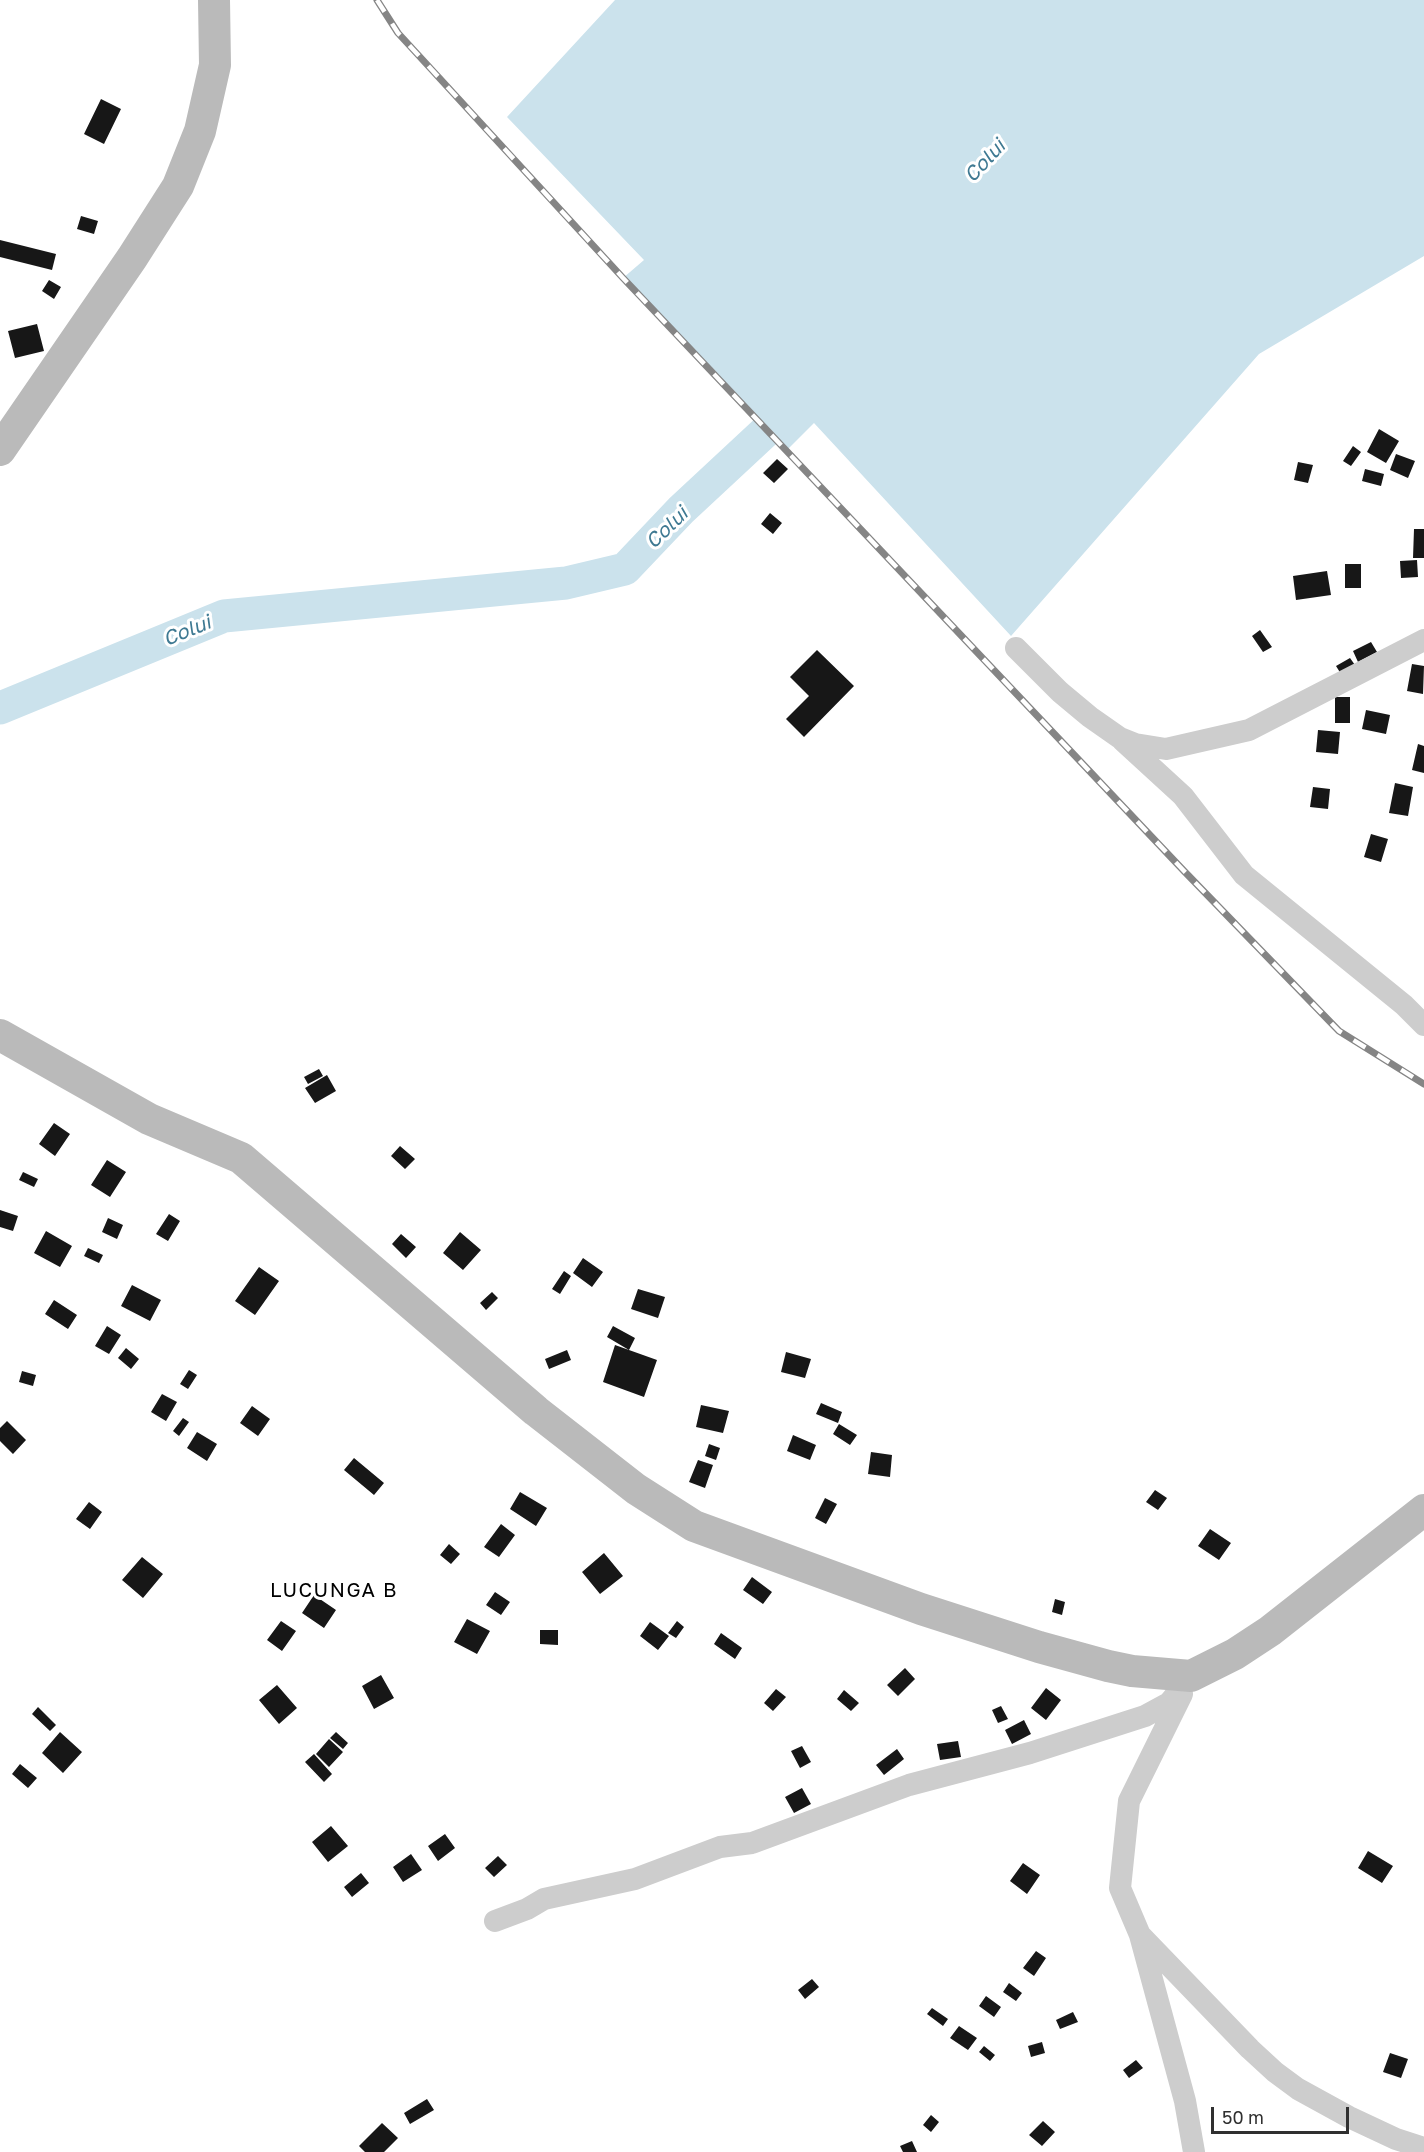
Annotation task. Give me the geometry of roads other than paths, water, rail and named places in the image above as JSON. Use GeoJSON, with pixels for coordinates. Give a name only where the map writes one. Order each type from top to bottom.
{"type":"FeatureCollection","features":[{"type":"Feature","properties":{"kind":"street"},"geometry":{"type":"LineString","coordinates":[[0,450],[132,258],[178,186],[200,131],[214,65],[213,0]]}},
{"type":"Feature","properties":{"kind":"street"},"geometry":{"type":"LineString","coordinates":[[1120,738],[1135,744],[1166,749],[1249,730],[1424,640]]}},
{"type":"Feature","properties":{"kind":"street"},"geometry":{"type":"LineString","coordinates":[[1016,648],[1060,692],[1120,738],[1184,796],[1244,874],[1404,1005],[1424,1025]]}},
{"type":"Feature","properties":{"kind":"street"},"geometry":{"type":"LineString","coordinates":[[0,1035],[149,1119],[240,1158],[536,1411],[636,1489],[694,1526],[921,1608],[1039,1647],[1132,1671],[1191,1676]]}},
{"type":"Feature","properties":{"kind":"street"},"geometry":{"type":"LineString","coordinates":[[495,1921],[527,1909],[544,1899],[635,1879],[720,1847],[752,1843],[909,1785],[1030,1753],[1145,1716],[1169,1703],[1191,1676],[1235,1654],[1270,1631],[1424,1510]]}},
{"type":"Feature","properties":{"kind":"street"},"geometry":{"type":"LineString","coordinates":[[1191,1676],[1129,1801],[1120,1888],[1140,1935],[1185,2101],[1194,2152]]}},
{"type":"Feature","properties":{"kind":"street"},"geometry":{"type":"LineString","coordinates":[[1140,1935],[1275,2072],[1298,2089],[1349,2117],[1396,2139],[1424,2148]]}},
{"type":"Feature","properties":{"kind":"water"},"geometry":{"type":"Polygon","coordinates":[[[615,0],[1424,0],[1424,256],[1259,354],[1011,636],[814,423],[787,450],[697,358],[623,278],[644,260],[507,117],[615,0]]]}},
{"type":"Feature","properties":{"kind":"waterway","name":"Colui"},"geometry":{"type":"LineString","coordinates":[[0,708],[224,616],[566,583],[625,569],[681,510],[767,430],[794,395]]}},
{"type":"Feature","properties":{"kind":"railway"},"geometry":{"type":"LineString","coordinates":[[377,0],[398,33],[623,278],[1184,871],[1339,1031],[1424,1084]]}},
{"type":"Feature","properties":{"kind":"district","name":"LUCUNGA B"},"geometry":{"type":"Point","coordinates":[334,1591]}}]}
